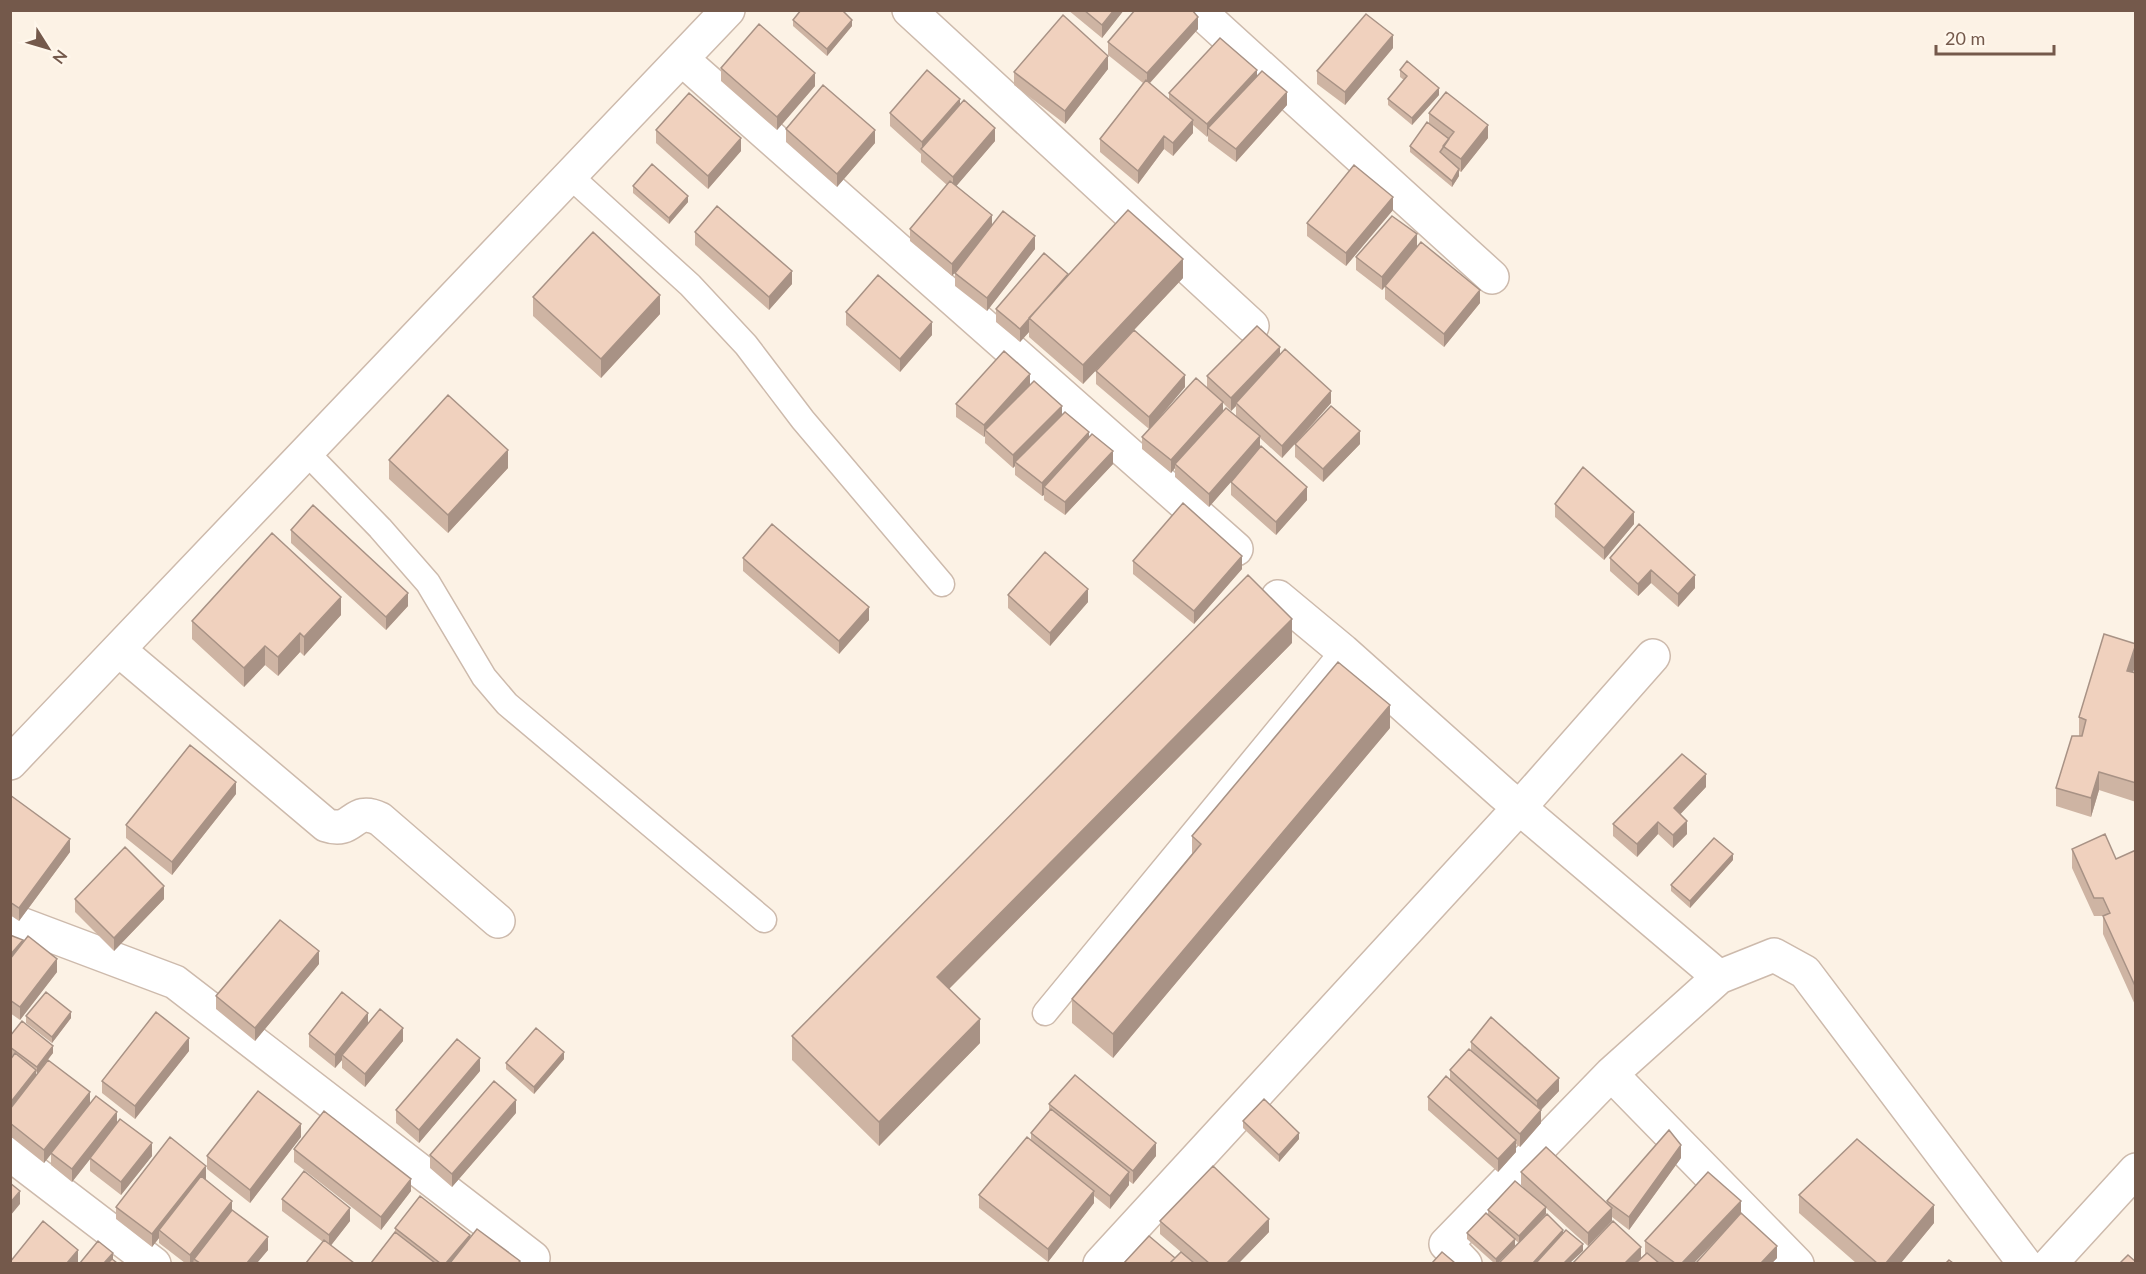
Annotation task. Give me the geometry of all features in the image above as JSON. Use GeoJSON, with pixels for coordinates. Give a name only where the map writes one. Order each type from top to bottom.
{"type":"FeatureCollection","features":[{"type":"Feature","properties":{"kind":"street"},"geometry":{"type":"LineString","coordinates":[[10,763],[683,60],[728,10]]}},
{"type":"Feature","properties":{"kind":"street"},"geometry":{"type":"LineString","coordinates":[[909,10],[1252,326]]}},
{"type":"Feature","properties":{"kind":"street"},"geometry":{"type":"LineString","coordinates":[[1198,10],[1492,277]]}},
{"type":"Feature","properties":{"kind":"street"},"geometry":{"type":"LineString","coordinates":[[683,60],[1236,549]]}},
{"type":"Feature","properties":{"kind":"street"},"geometry":{"type":"LineString","coordinates":[[1278,597],[1344,651],[1519,808],[1719,977]]}},
{"type":"Feature","properties":{"kind":"street"},"geometry":{"type":"LineString","coordinates":[[120,650],[326,825],[337,829],[348,825],[360,815],[369,814],[380,819],[498,921]]}},
{"type":"Feature","properties":{"kind":"street"},"geometry":{"type":"LineString","coordinates":[[1100,1263],[1519,808],[1653,656]]}},
{"type":"Feature","properties":{"kind":"street"},"geometry":{"type":"LineString","coordinates":[[10,920],[175,982],[533,1258]]}},
{"type":"Feature","properties":{"kind":"street"},"geometry":{"type":"LineString","coordinates":[[1446,1257],[1611,1074],[1719,977],[1774,955],[1805,972],[2025,1263]]}},
{"type":"Feature","properties":{"kind":"street"},"geometry":{"type":"LineString","coordinates":[[1611,1074],[1797,1263]]}},
{"type":"Feature","properties":{"kind":"street"},"geometry":{"type":"LineString","coordinates":[[10,1154],[154,1263]]}},
{"type":"Feature","properties":{"kind":"street"},"geometry":{"type":"LineString","coordinates":[[2050,1263],[2136,1170]]}},
{"type":"Feature","properties":{"kind":"lane"},"geometry":{"type":"LineString","coordinates":[[570,176],[690,285],[746,345],[803,420],[942,585]]}},
{"type":"Feature","properties":{"kind":"lane"},"geometry":{"type":"LineString","coordinates":[[306,452],[380,528],[428,583],[484,677],[507,704],[764,920]]}},
{"type":"Feature","properties":{"kind":"lane"},"geometry":{"type":"LineString","coordinates":[[1045,1013],[1344,651]]}},
{"type":"Feature","properties":{"kind":"building"},"geometry":{"type":"Polygon","coordinates":[[[801,10],[842,10],[852,20],[827,49],[793,20],[801,10]]]}},
{"type":"Feature","properties":{"kind":"building"},"geometry":{"type":"Polygon","coordinates":[[[1084,10],[1114,10],[1102,25],[1084,10]]]}},
{"type":"Feature","properties":{"kind":"building"},"geometry":{"type":"Polygon","coordinates":[[[1135,10],[1192,10],[1198,17],[1147,73],[1108,42],[1135,10]]]}},
{"type":"Feature","properties":{"kind":"building"},"geometry":{"type":"Polygon","coordinates":[[[1366,14],[1393,35],[1345,92],[1317,71],[1366,14]]]}},
{"type":"Feature","properties":{"kind":"building"},"geometry":{"type":"Polygon","coordinates":[[[1063,15],[1108,56],[1065,111],[1014,72],[1063,15]]]}},
{"type":"Feature","properties":{"kind":"building"},"geometry":{"type":"Polygon","coordinates":[[[759,24],[815,73],[777,117],[721,68],[759,24]]]}},
{"type":"Feature","properties":{"kind":"building"},"geometry":{"type":"Polygon","coordinates":[[[1220,38],[1257,70],[1207,124],[1169,93],[1220,38]]]}},
{"type":"Feature","properties":{"kind":"building"},"geometry":{"type":"Polygon","coordinates":[[[1407,61],[1439,88],[1412,118],[1388,99],[1407,76],[1400,70],[1407,61]]]}},
{"type":"Feature","properties":{"kind":"building"},"geometry":{"type":"Polygon","coordinates":[[[927,70],[960,99],[922,142],[890,113],[927,70]]]}},
{"type":"Feature","properties":{"kind":"building"},"geometry":{"type":"Polygon","coordinates":[[[1262,71],[1287,92],[1236,149],[1208,128],[1262,71]]]}},
{"type":"Feature","properties":{"kind":"building"},"geometry":{"type":"Polygon","coordinates":[[[1146,80],[1193,120],[1173,143],[1164,136],[1138,171],[1100,139],[1146,80]]]}},
{"type":"Feature","properties":{"kind":"building"},"geometry":{"type":"Polygon","coordinates":[[[823,85],[875,130],[837,174],[786,129],[823,85]]]}},
{"type":"Feature","properties":{"kind":"building"},"geometry":{"type":"Polygon","coordinates":[[[1446,92],[1488,125],[1461,159],[1443,146],[1454,132],[1429,113],[1446,92]]]}},
{"type":"Feature","properties":{"kind":"building"},"geometry":{"type":"Polygon","coordinates":[[[689,93],[741,138],[708,176],[656,130],[689,93]]]}},
{"type":"Feature","properties":{"kind":"building"},"geometry":{"type":"Polygon","coordinates":[[[964,100],[995,128],[953,177],[921,149],[964,100]]]}},
{"type":"Feature","properties":{"kind":"building"},"geometry":{"type":"Polygon","coordinates":[[[1427,122],[1449,139],[1440,152],[1459,169],[1452,181],[1410,146],[1427,122]]]}},
{"type":"Feature","properties":{"kind":"building"},"geometry":{"type":"Polygon","coordinates":[[[652,164],[688,196],[669,218],[633,186],[652,164]]]}},
{"type":"Feature","properties":{"kind":"building"},"geometry":{"type":"Polygon","coordinates":[[[1354,165],[1393,197],[1346,253],[1307,223],[1354,165]]]}},
{"type":"Feature","properties":{"kind":"building"},"geometry":{"type":"Polygon","coordinates":[[[950,181],[992,215],[952,264],[910,229],[950,181]]]}},
{"type":"Feature","properties":{"kind":"building"},"geometry":{"type":"Polygon","coordinates":[[[717,206],[792,271],[769,297],[695,232],[717,206]]]}},
{"type":"Feature","properties":{"kind":"building"},"geometry":{"type":"Polygon","coordinates":[[[1128,210],[1183,259],[1083,365],[1029,318],[1128,210]]]}},
{"type":"Feature","properties":{"kind":"building"},"geometry":{"type":"Polygon","coordinates":[[[1003,211],[1035,236],[987,298],[955,273],[1003,211]]]}},
{"type":"Feature","properties":{"kind":"building"},"geometry":{"type":"Polygon","coordinates":[[[1392,216],[1417,234],[1382,277],[1356,257],[1392,216]]]}},
{"type":"Feature","properties":{"kind":"building"},"geometry":{"type":"Polygon","coordinates":[[[593,232],[660,295],[601,359],[533,297],[593,232]]]}},
{"type":"Feature","properties":{"kind":"building"},"geometry":{"type":"Polygon","coordinates":[[[1421,242],[1480,290],[1444,334],[1385,286],[1421,242]]]}},
{"type":"Feature","properties":{"kind":"building"},"geometry":{"type":"Polygon","coordinates":[[[1044,253],[1068,274],[1020,329],[996,309],[1044,253]]]}},
{"type":"Feature","properties":{"kind":"building"},"geometry":{"type":"Polygon","coordinates":[[[878,275],[932,322],[900,359],[846,312],[878,275]]]}},
{"type":"Feature","properties":{"kind":"building"},"geometry":{"type":"Polygon","coordinates":[[[1257,326],[1280,347],[1231,398],[1207,376],[1257,326]]]}},
{"type":"Feature","properties":{"kind":"building"},"geometry":{"type":"Polygon","coordinates":[[[1134,330],[1185,375],[1149,417],[1096,371],[1134,330]]]}},
{"type":"Feature","properties":{"kind":"building"},"geometry":{"type":"Polygon","coordinates":[[[1285,349],[1331,391],[1282,446],[1236,403],[1285,349]]]}},
{"type":"Feature","properties":{"kind":"building"},"geometry":{"type":"Polygon","coordinates":[[[1004,351],[1030,374],[984,425],[956,404],[1004,351]]]}},
{"type":"Feature","properties":{"kind":"building"},"geometry":{"type":"Polygon","coordinates":[[[1196,378],[1223,402],[1171,460],[1142,437],[1196,378]]]}},
{"type":"Feature","properties":{"kind":"building"},"geometry":{"type":"Polygon","coordinates":[[[1034,381],[1062,406],[1013,455],[985,430],[1034,381]]]}},
{"type":"Feature","properties":{"kind":"building"},"geometry":{"type":"Polygon","coordinates":[[[448,395],[508,450],[448,515],[389,460],[448,395]]]}},
{"type":"Feature","properties":{"kind":"building"},"geometry":{"type":"Polygon","coordinates":[[[1331,406],[1360,431],[1323,469],[1295,444],[1331,406]]]}},
{"type":"Feature","properties":{"kind":"building"},"geometry":{"type":"Polygon","coordinates":[[[1226,408],[1260,436],[1209,494],[1175,464],[1226,408]]]}},
{"type":"Feature","properties":{"kind":"building"},"geometry":{"type":"Polygon","coordinates":[[[1065,412],[1089,432],[1042,483],[1015,462],[1065,412]]]}},
{"type":"Feature","properties":{"kind":"building"},"geometry":{"type":"Polygon","coordinates":[[[1092,434],[1113,451],[1065,502],[1044,487],[1092,434]]]}},
{"type":"Feature","properties":{"kind":"building"},"geometry":{"type":"Polygon","coordinates":[[[1261,446],[1307,487],[1276,522],[1231,482],[1261,446]]]}},
{"type":"Feature","properties":{"kind":"building"},"geometry":{"type":"Polygon","coordinates":[[[1583,467],[1634,512],[1604,548],[1555,504],[1583,467]]]}},
{"type":"Feature","properties":{"kind":"building"},"geometry":{"type":"Polygon","coordinates":[[[1183,503],[1242,556],[1194,611],[1133,561],[1183,503]]]}},
{"type":"Feature","properties":{"kind":"building"},"geometry":{"type":"Polygon","coordinates":[[[313,505],[408,593],[386,617],[291,530],[313,505]]]}},
{"type":"Feature","properties":{"kind":"building"},"geometry":{"type":"Polygon","coordinates":[[[772,524],[869,607],[839,641],[743,558],[772,524]]]}},
{"type":"Feature","properties":{"kind":"building"},"geometry":{"type":"Polygon","coordinates":[[[1639,524],[1695,575],[1678,594],[1651,570],[1638,584],[1610,558],[1639,524]]]}},
{"type":"Feature","properties":{"kind":"building"},"geometry":{"type":"Polygon","coordinates":[[[272,533],[341,597],[304,637],[300,633],[278,657],[265,646],[244,668],[192,621],[272,533]]]}},
{"type":"Feature","properties":{"kind":"building"},"geometry":{"type":"Polygon","coordinates":[[[1045,552],[1088,589],[1050,633],[1008,595],[1045,552]]]}},
{"type":"Feature","properties":{"kind":"building"},"geometry":{"type":"Polygon","coordinates":[[[1248,575],[1292,619],[937,977],[980,1019],[879,1122],[792,1036],[1248,575]]]}},
{"type":"Feature","properties":{"kind":"building"},"geometry":{"type":"Polygon","coordinates":[[[2104,634],[2136,644],[2127,671],[2136,673],[2136,783],[2099,772],[2091,798],[2056,788],[2072,736],[2082,736],[2086,720],[2079,717],[2104,634]]]}},
{"type":"Feature","properties":{"kind":"building"},"geometry":{"type":"Polygon","coordinates":[[[1338,662],[1390,705],[1113,1034],[1072,999],[1201,844],[1192,836],[1338,662]]]}},
{"type":"Feature","properties":{"kind":"building"},"geometry":{"type":"Polygon","coordinates":[[[190,745],[236,782],[172,862],[126,825],[190,745]]]}},
{"type":"Feature","properties":{"kind":"building"},"geometry":{"type":"Polygon","coordinates":[[[1682,754],[1706,774],[1674,808],[1687,821],[1673,835],[1658,822],[1637,844],[1613,824],[1682,754]]]}},
{"type":"Feature","properties":{"kind":"building"},"geometry":{"type":"Polygon","coordinates":[[[10,795],[70,839],[19,908],[10,902],[10,795]]]}},
{"type":"Feature","properties":{"kind":"building"},"geometry":{"type":"Polygon","coordinates":[[[2105,834],[2116,859],[2136,850],[2136,988],[2103,916],[2110,913],[2103,898],[2094,898],[2072,849],[2105,834]]]}},
{"type":"Feature","properties":{"kind":"building"},"geometry":{"type":"Polygon","coordinates":[[[1714,838],[1733,854],[1690,901],[1671,885],[1714,838]]]}},
{"type":"Feature","properties":{"kind":"building"},"geometry":{"type":"Polygon","coordinates":[[[125,847],[164,886],[114,938],[75,899],[125,847]]]}},
{"type":"Feature","properties":{"kind":"building"},"geometry":{"type":"Polygon","coordinates":[[[280,920],[319,951],[255,1028],[216,996],[280,920]]]}},
{"type":"Feature","properties":{"kind":"building"},"geometry":{"type":"Polygon","coordinates":[[[10,935],[23,940],[10,955],[10,935]]]}},
{"type":"Feature","properties":{"kind":"building"},"geometry":{"type":"Polygon","coordinates":[[[28,936],[57,959],[20,1007],[10,1000],[10,959],[28,936]]]}},
{"type":"Feature","properties":{"kind":"building"},"geometry":{"type":"Polygon","coordinates":[[[46,992],[71,1012],[52,1037],[26,1016],[46,992]]]}},
{"type":"Feature","properties":{"kind":"building"},"geometry":{"type":"Polygon","coordinates":[[[342,992],[368,1013],[335,1055],[309,1034],[342,992]]]}},
{"type":"Feature","properties":{"kind":"building"},"geometry":{"type":"Polygon","coordinates":[[[380,1009],[403,1028],[365,1074],[342,1055],[380,1009]]]}},
{"type":"Feature","properties":{"kind":"building"},"geometry":{"type":"Polygon","coordinates":[[[156,1012],[189,1038],[135,1106],[102,1081],[156,1012]]]}},
{"type":"Feature","properties":{"kind":"building"},"geometry":{"type":"Polygon","coordinates":[[[1491,1017],[1559,1078],[1537,1101],[1471,1042],[1491,1017]]]}},
{"type":"Feature","properties":{"kind":"building"},"geometry":{"type":"Polygon","coordinates":[[[22,1021],[53,1046],[37,1067],[10,1047],[10,1036],[22,1021]]]}},
{"type":"Feature","properties":{"kind":"building"},"geometry":{"type":"Polygon","coordinates":[[[536,1028],[564,1052],[534,1087],[506,1063],[536,1028]]]}},
{"type":"Feature","properties":{"kind":"building"},"geometry":{"type":"Polygon","coordinates":[[[457,1039],[480,1058],[419,1130],[396,1110],[457,1039]]]}},
{"type":"Feature","properties":{"kind":"building"},"geometry":{"type":"Polygon","coordinates":[[[1469,1049],[1541,1110],[1520,1134],[1450,1070],[1469,1049]]]}},
{"type":"Feature","properties":{"kind":"building"},"geometry":{"type":"Polygon","coordinates":[[[15,1053],[36,1070],[10,1103],[10,1060],[15,1053]]]}},
{"type":"Feature","properties":{"kind":"building"},"geometry":{"type":"Polygon","coordinates":[[[48,1060],[90,1092],[44,1150],[10,1123],[10,1109],[48,1060]]]}},
{"type":"Feature","properties":{"kind":"building"},"geometry":{"type":"Polygon","coordinates":[[[1075,1075],[1156,1143],[1133,1171],[1049,1104],[1075,1075]]]}},
{"type":"Feature","properties":{"kind":"building"},"geometry":{"type":"Polygon","coordinates":[[[1446,1076],[1516,1140],[1498,1159],[1428,1097],[1446,1076]]]}},
{"type":"Feature","properties":{"kind":"building"},"geometry":{"type":"Polygon","coordinates":[[[494,1081],[516,1100],[452,1174],[430,1155],[494,1081]]]}},
{"type":"Feature","properties":{"kind":"building"},"geometry":{"type":"Polygon","coordinates":[[[258,1091],[301,1124],[250,1190],[207,1156],[258,1091]]]}},
{"type":"Feature","properties":{"kind":"building"},"geometry":{"type":"Polygon","coordinates":[[[96,1096],[117,1112],[72,1169],[51,1153],[96,1096]]]}},
{"type":"Feature","properties":{"kind":"building"},"geometry":{"type":"Polygon","coordinates":[[[1264,1099],[1299,1133],[1279,1155],[1243,1121],[1264,1099]]]}},
{"type":"Feature","properties":{"kind":"building"},"geometry":{"type":"Polygon","coordinates":[[[1051,1109],[1129,1172],[1110,1196],[1031,1133],[1051,1109]]]}},
{"type":"Feature","properties":{"kind":"building"},"geometry":{"type":"Polygon","coordinates":[[[324,1111],[411,1179],[381,1217],[294,1149],[324,1111]]]}},
{"type":"Feature","properties":{"kind":"building"},"geometry":{"type":"Polygon","coordinates":[[[120,1119],[152,1143],[121,1182],[90,1158],[120,1119]]]}},
{"type":"Feature","properties":{"kind":"building"},"geometry":{"type":"Polygon","coordinates":[[[1669,1130],[1681,1145],[1629,1217],[1607,1201],[1669,1130]]]}},
{"type":"Feature","properties":{"kind":"building"},"geometry":{"type":"Polygon","coordinates":[[[170,1137],[206,1166],[152,1234],[116,1207],[170,1137]]]}},
{"type":"Feature","properties":{"kind":"building"},"geometry":{"type":"Polygon","coordinates":[[[1027,1137],[1094,1191],[1048,1249],[979,1195],[1027,1137]]]}},
{"type":"Feature","properties":{"kind":"building"},"geometry":{"type":"Polygon","coordinates":[[[1857,1139],[1934,1205],[1886,1263],[1877,1263],[1799,1195],[1857,1139]]]}},
{"type":"Feature","properties":{"kind":"building"},"geometry":{"type":"Polygon","coordinates":[[[1546,1147],[1612,1208],[1588,1233],[1521,1172],[1546,1147]]]}},
{"type":"Feature","properties":{"kind":"building"},"geometry":{"type":"Polygon","coordinates":[[[1213,1166],[1269,1219],[1227,1263],[1209,1263],[1160,1221],[1213,1166]]]}},
{"type":"Feature","properties":{"kind":"building"},"geometry":{"type":"Polygon","coordinates":[[[304,1171],[350,1208],[329,1235],[282,1199],[304,1171]]]}},
{"type":"Feature","properties":{"kind":"building"},"geometry":{"type":"Polygon","coordinates":[[[1708,1172],[1741,1201],[1682,1263],[1675,1263],[1645,1241],[1708,1172]]]}},
{"type":"Feature","properties":{"kind":"building"},"geometry":{"type":"Polygon","coordinates":[[[201,1176],[232,1201],[190,1255],[159,1230],[201,1176]]]}},
{"type":"Feature","properties":{"kind":"building"},"geometry":{"type":"Polygon","coordinates":[[[1515,1181],[1546,1207],[1519,1236],[1488,1210],[1515,1181]]]}},
{"type":"Feature","properties":{"kind":"building"},"geometry":{"type":"Polygon","coordinates":[[[10,1183],[20,1191],[10,1203],[10,1183]]]}},
{"type":"Feature","properties":{"kind":"building"},"geometry":{"type":"Polygon","coordinates":[[[420,1196],[470,1235],[446,1263],[440,1263],[395,1228],[420,1196]]]}},
{"type":"Feature","properties":{"kind":"building"},"geometry":{"type":"Polygon","coordinates":[[[232,1210],[268,1237],[247,1263],[200,1263],[194,1259],[232,1210]]]}},
{"type":"Feature","properties":{"kind":"building"},"geometry":{"type":"Polygon","coordinates":[[[1486,1213],[1515,1239],[1496,1259],[1467,1233],[1486,1213]]]}},
{"type":"Feature","properties":{"kind":"building"},"geometry":{"type":"Polygon","coordinates":[[[1741,1213],[1777,1246],[1761,1263],[1696,1263],[1741,1213]]]}},
{"type":"Feature","properties":{"kind":"building"},"geometry":{"type":"Polygon","coordinates":[[[1547,1214],[1563,1230],[1533,1263],[1499,1263],[1547,1214]]]}},
{"type":"Feature","properties":{"kind":"building"},"geometry":{"type":"Polygon","coordinates":[[[43,1221],[78,1250],[67,1263],[10,1263],[10,1262],[43,1221]]]}},
{"type":"Feature","properties":{"kind":"building"},"geometry":{"type":"Polygon","coordinates":[[[1613,1221],[1641,1247],[1625,1263],[1573,1263],[1613,1221]]]}},
{"type":"Feature","properties":{"kind":"building"},"geometry":{"type":"Polygon","coordinates":[[[477,1229],[520,1261],[518,1263],[450,1263],[477,1229]]]}},
{"type":"Feature","properties":{"kind":"building"},"geometry":{"type":"Polygon","coordinates":[[[1566,1230],[1583,1244],[1564,1263],[1536,1263],[1566,1230]]]}},
{"type":"Feature","properties":{"kind":"building"},"geometry":{"type":"Polygon","coordinates":[[[395,1232],[435,1263],[371,1263],[395,1232]]]}},
{"type":"Feature","properties":{"kind":"building"},"geometry":{"type":"Polygon","coordinates":[[[1149,1236],[1175,1258],[1170,1263],[1124,1263],[1149,1236]]]}},
{"type":"Feature","properties":{"kind":"building"},"geometry":{"type":"Polygon","coordinates":[[[324,1240],[354,1263],[306,1263],[324,1240]]]}},
{"type":"Feature","properties":{"kind":"building"},"geometry":{"type":"Polygon","coordinates":[[[98,1241],[113,1253],[104,1263],[80,1263],[98,1241]]]}},
{"type":"Feature","properties":{"kind":"building"},"geometry":{"type":"Polygon","coordinates":[[[1181,1252],[1194,1263],[1170,1263],[1181,1252]]]}},
{"type":"Feature","properties":{"kind":"building"},"geometry":{"type":"Polygon","coordinates":[[[1442,1252],[1455,1263],[1432,1263],[1442,1252]]]}},
{"type":"Feature","properties":{"kind":"building"},"geometry":{"type":"Polygon","coordinates":[[[1647,1253],[1659,1263],[1636,1263],[1647,1253]]]}},
{"type":"Feature","properties":{"kind":"building"},"geometry":{"type":"Polygon","coordinates":[[[2128,1255],[2136,1263],[2120,1263],[2128,1255]]]}}]}
